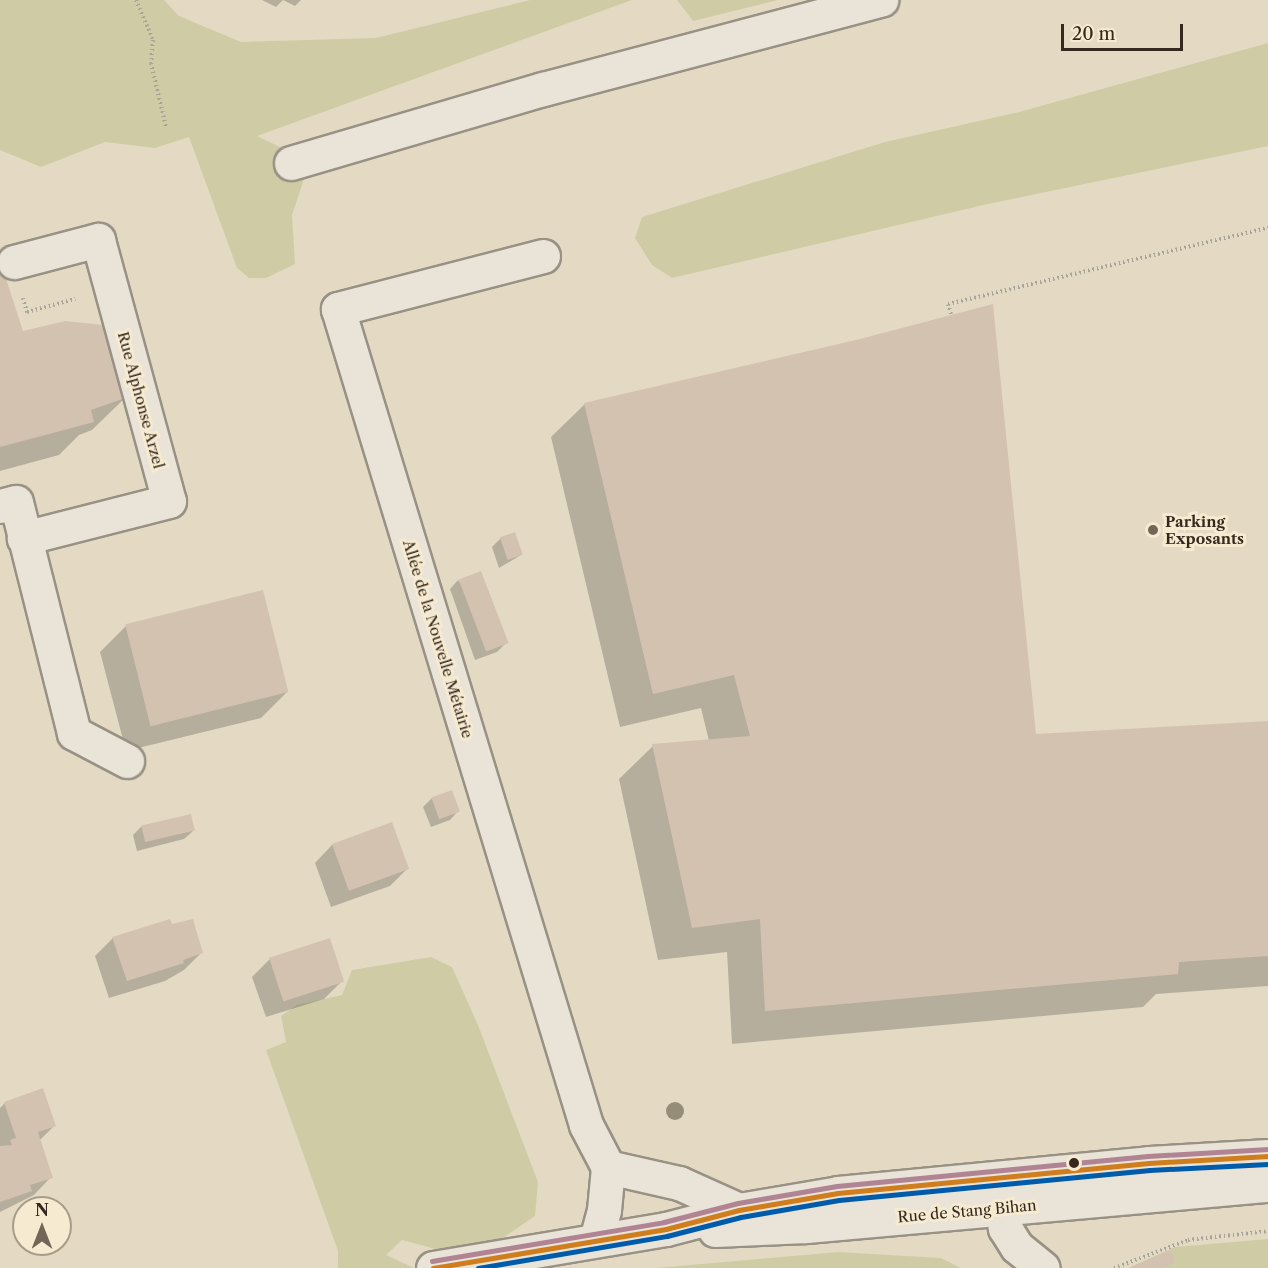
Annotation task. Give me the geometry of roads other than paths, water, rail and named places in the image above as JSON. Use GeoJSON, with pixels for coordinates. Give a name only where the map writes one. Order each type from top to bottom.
{"type":"FeatureCollection","features":[{"type":"Feature","properties":{"kind":"street"},"geometry":{"type":"LineString","coordinates":[[291,163],[543,89],[881,0]]}},
{"type":"Feature","properties":{"kind":"street","name":"Rue Alphonse Arzel"},"geometry":{"type":"LineString","coordinates":[[14,262],[98,240],[169,501],[24,538]]}},
{"type":"Feature","properties":{"kind":"street","name":"Allée de la Nouvelle Métairie"},"geometry":{"type":"LineString","coordinates":[[543,256],[338,309],[585,1125],[608,1167]]}},
{"type":"Feature","properties":{"kind":"street"},"geometry":{"type":"LineString","coordinates":[[0,506],[16,502],[74,733],[127,761]]}},
{"type":"Feature","properties":{"kind":"street","name":"Rue de Stang Bihan"},"geometry":{"type":"LineString","coordinates":[[666,1229],[742,1230],[1268,1156]]}},
{"type":"Feature","properties":{"kind":"street"},"geometry":{"type":"LineString","coordinates":[[596,1239],[604,1210],[608,1167],[679,1183],[739,1210]]}},
{"type":"Feature","properties":{"kind":"street","name":"Rue de Stang Bihan"},"geometry":{"type":"LineString","coordinates":[[433,1268],[666,1229],[739,1210],[838,1193],[999,1193],[1268,1185]]}},
{"type":"Feature","properties":{"kind":"street"},"geometry":{"type":"LineString","coordinates":[[999,1193],[1011,1240],[1042,1268]]}},
{"type":"Feature","properties":{"kind":"place","name":"Parking Exposants"},"geometry":{"type":"Point","coordinates":[1153,530]}}]}
